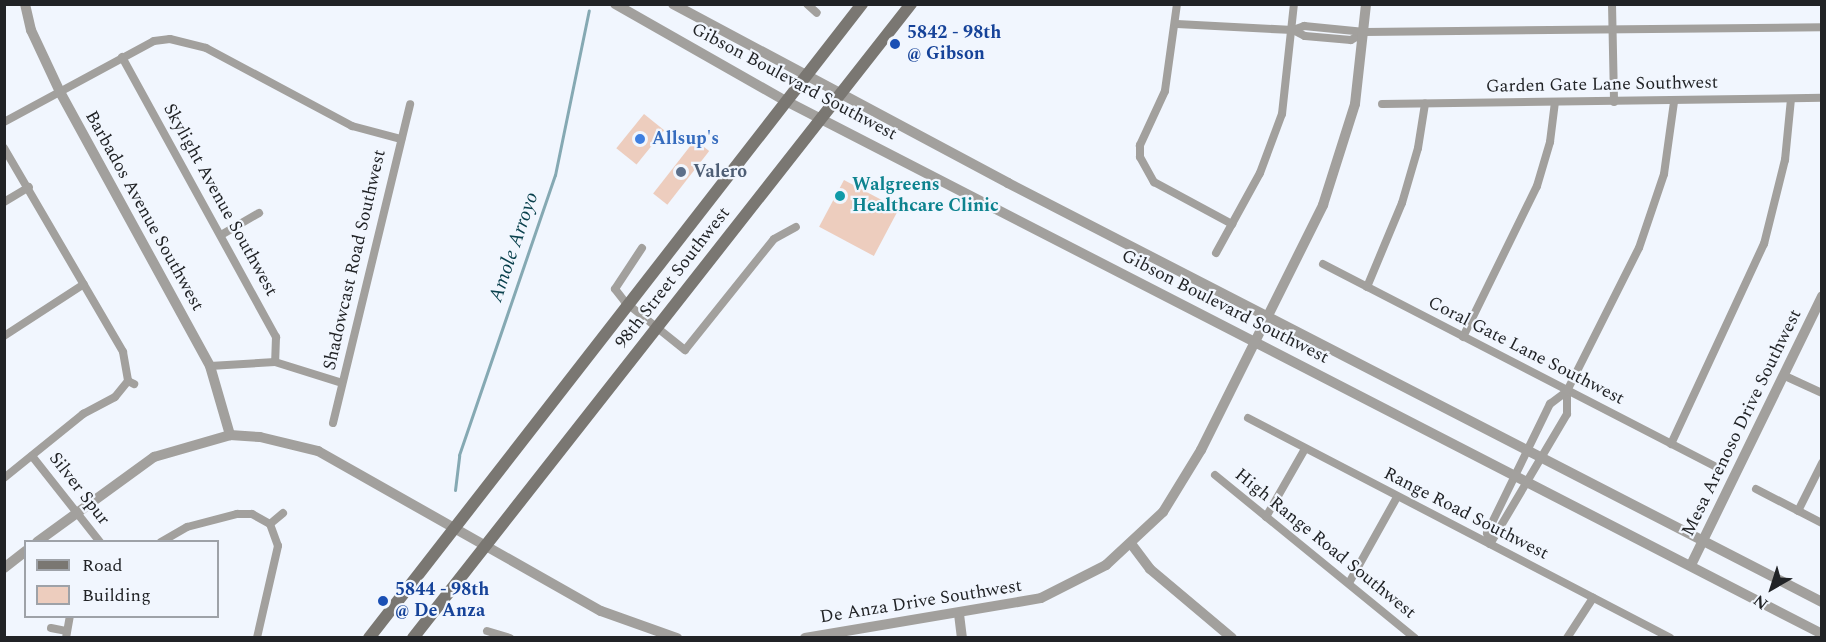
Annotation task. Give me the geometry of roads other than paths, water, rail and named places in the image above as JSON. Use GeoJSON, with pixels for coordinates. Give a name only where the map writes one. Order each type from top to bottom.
{"type":"FeatureCollection","features":[{"type":"Feature","properties":{"kind":"main road","name":"98th Street Southwest"},"geometry":{"type":"LineString","coordinates":[[369,638],[631,307],[862,4]]}},
{"type":"Feature","properties":{"kind":"main road","name":"98th Street Southwest"},"geometry":{"type":"LineString","coordinates":[[412,638],[842,95],[911,4]]}},
{"type":"Feature","properties":{"kind":"street","name":"Barbados Avenue Southwest"},"geometry":{"type":"LineString","coordinates":[[25,4],[31,30],[60,92],[210,366],[230,435]]}},
{"type":"Feature","properties":{"kind":"street","name":"Gibson Boulevard Southwest"},"geometry":{"type":"LineString","coordinates":[[615,4],[786,101],[823,118],[1821,634]]}},
{"type":"Feature","properties":{"kind":"street","name":"Gibson Boulevard Southwest"},"geometry":{"type":"LineString","coordinates":[[673,4],[842,95],[1270,314],[1534,455],[1702,539],[1821,602]]}},
{"type":"Feature","properties":{"kind":"street"},"geometry":{"type":"LineString","coordinates":[[807,4],[817,13]]}},
{"type":"Feature","properties":{"kind":"street"},"geometry":{"type":"LineString","coordinates":[[1177,4],[1177,24],[1165,91],[1140,145],[1142,163],[1154,182],[1232,224]]}},
{"type":"Feature","properties":{"kind":"street"},"geometry":{"type":"LineString","coordinates":[[1216,253],[1260,173],[1282,114],[1293,30],[1294,4]]}},
{"type":"Feature","properties":{"kind":"street","name":"De Anza Drive Southwest"},"geometry":{"type":"LineString","coordinates":[[805,638],[1021,603],[1061,590],[1132,545],[1179,490],[1270,314],[1339,164],[1355,104],[1365,32],[1366,4]]}},
{"type":"Feature","properties":{"kind":"street"},"geometry":{"type":"LineString","coordinates":[[1612,4],[1614,102]]}},
{"type":"Feature","properties":{"kind":"street"},"geometry":{"type":"LineString","coordinates":[[1177,24],[1293,30],[1352,40],[1365,32]]}},
{"type":"Feature","properties":{"kind":"street"},"geometry":{"type":"LineString","coordinates":[[1293,30],[1304,26],[1365,32],[1821,27]]}},
{"type":"Feature","properties":{"kind":"street"},"geometry":{"type":"LineString","coordinates":[[1331,38],[1332,27]]}},
{"type":"Feature","properties":{"kind":"street"},"geometry":{"type":"LineString","coordinates":[[4,122],[154,41],[189,41],[352,126],[401,139]]}},
{"type":"Feature","properties":{"kind":"street","name":"Skylight Avenue Southwest"},"geometry":{"type":"LineString","coordinates":[[122,57],[276,337],[275,362]]}},
{"type":"Feature","properties":{"kind":"street","name":"Garden Gate Lane Southwest"},"geometry":{"type":"LineString","coordinates":[[1382,104],[1674,102],[1821,98]]}},
{"type":"Feature","properties":{"kind":"street"},"geometry":{"type":"LineString","coordinates":[[1671,444],[1764,244],[1785,160],[1791,99]]}},
{"type":"Feature","properties":{"kind":"street"},"geometry":{"type":"LineString","coordinates":[[1463,337],[1537,186],[1555,102]]}},
{"type":"Feature","properties":{"kind":"street"},"geometry":{"type":"LineString","coordinates":[[1534,455],[1562,422],[1570,405],[1568,391],[1650,219],[1664,174],[1674,102]]}},
{"type":"Feature","properties":{"kind":"street","name":"Shadowcast Road Southwest"},"geometry":{"type":"LineString","coordinates":[[333,423],[410,104]]}},
{"type":"Feature","properties":{"kind":"street"},"geometry":{"type":"LineString","coordinates":[[1367,287],[1402,202],[1418,148],[1425,104]]}},
{"type":"Feature","properties":{"kind":"street"},"geometry":{"type":"LineString","coordinates":[[4,148],[29,187],[123,352],[131,382],[115,397],[83,414],[4,478]]}},
{"type":"Feature","properties":{"kind":"street"},"geometry":{"type":"LineString","coordinates":[[4,202],[29,187]]}},
{"type":"Feature","properties":{"kind":"street"},"geometry":{"type":"LineString","coordinates":[[221,235],[259,213]]}},
{"type":"Feature","properties":{"kind":"street"},"geometry":{"type":"LineString","coordinates":[[642,248],[616,283],[618,294],[682,349],[694,345],[774,239],[796,227]]}},
{"type":"Feature","properties":{"kind":"street","name":"Coral Gate Lane Southwest"},"geometry":{"type":"LineString","coordinates":[[1323,264],[1715,466]]}},
{"type":"Feature","properties":{"kind":"street"},"geometry":{"type":"LineString","coordinates":[[4,336],[84,284]]}},
{"type":"Feature","properties":{"kind":"street","name":"Mesa Arenoso Drive Southwest"},"geometry":{"type":"LineString","coordinates":[[1691,565],[1785,376],[1821,296]]}},
{"type":"Feature","properties":{"kind":"street"},"geometry":{"type":"LineString","coordinates":[[210,366],[275,362],[342,383]]}},
{"type":"Feature","properties":{"kind":"street"},"geometry":{"type":"LineString","coordinates":[[1785,376],[1821,393]]}},
{"type":"Feature","properties":{"kind":"street"},"geometry":{"type":"LineString","coordinates":[[1490,544],[1487,533],[1522,479],[1534,455],[1546,414],[1557,397],[1568,391]]}},
{"type":"Feature","properties":{"kind":"street"},"geometry":{"type":"LineString","coordinates":[[1546,414],[1562,422]]}},
{"type":"Feature","properties":{"kind":"street","name":"Range Road Southwest"},"geometry":{"type":"LineString","coordinates":[[1248,418],[1670,638]]}},
{"type":"Feature","properties":{"kind":"street"},"geometry":{"type":"LineString","coordinates":[[40,540],[76,511],[154,457],[230,435],[318,451],[601,611],[676,638]]}},
{"type":"Feature","properties":{"kind":"street"},"geometry":{"type":"LineString","coordinates":[[1266,517],[1305,449]]}},
{"type":"Feature","properties":{"kind":"street","name":"Silver Spur"},"geometry":{"type":"LineString","coordinates":[[32,456],[98,540]]}},
{"type":"Feature","properties":{"kind":"street"},"geometry":{"type":"LineString","coordinates":[[1798,511],[1821,464]]}},
{"type":"Feature","properties":{"kind":"street","name":"High Range Road Southwest"},"geometry":{"type":"LineString","coordinates":[[1215,475],[1414,638]]}},
{"type":"Feature","properties":{"kind":"street"},"geometry":{"type":"LineString","coordinates":[[1756,489],[1821,523]]}},
{"type":"Feature","properties":{"kind":"street"},"geometry":{"type":"LineString","coordinates":[[1349,583],[1397,497]]}},
{"type":"Feature","properties":{"kind":"street"},"geometry":{"type":"LineString","coordinates":[[270,524],[283,513]]}},
{"type":"Feature","properties":{"kind":"street"},"geometry":{"type":"LineString","coordinates":[[165,540],[188,527],[237,514],[258,516],[270,524],[278,552],[257,638]]}},
{"type":"Feature","properties":{"kind":"street"},"geometry":{"type":"LineString","coordinates":[[1132,545],[1150,569],[1233,638]]}},
{"type":"Feature","properties":{"kind":"street"},"geometry":{"type":"LineString","coordinates":[[4,568],[24,553]]}},
{"type":"Feature","properties":{"kind":"street"},"geometry":{"type":"LineString","coordinates":[[1567,638],[1593,598]]}},
{"type":"Feature","properties":{"kind":"street"},"geometry":{"type":"LineString","coordinates":[[959,614],[962,638]]}},
{"type":"Feature","properties":{"kind":"street"},"geometry":{"type":"LineString","coordinates":[[51,628],[66,634],[70,618]]}},
{"type":"Feature","properties":{"kind":"street"},"geometry":{"type":"LineString","coordinates":[[487,631],[510,638]]}},
{"type":"Feature","properties":{"kind":"waterway","name":"Amole Arroyo"},"geometry":{"type":"LineString","coordinates":[[455,490],[459,455],[555,175],[589,10]]}},
{"type":"Feature","properties":{"kind":"place","name":"5842 - 98th @ Gibson"},"geometry":{"type":"Point","coordinates":[895,44]}},
{"type":"Feature","properties":{"kind":"place","name":"Allsup's"},"geometry":{"type":"Point","coordinates":[640,139]}},
{"type":"Feature","properties":{"kind":"place","name":"Valero"},"geometry":{"type":"Point","coordinates":[681,172]}},
{"type":"Feature","properties":{"kind":"place","name":"Walgreens Healthcare Clinic"},"geometry":{"type":"Point","coordinates":[840,196]}},
{"type":"Feature","properties":{"kind":"place","name":"5844 - 98th @ De Anza"},"geometry":{"type":"Point","coordinates":[383,601]}}]}
